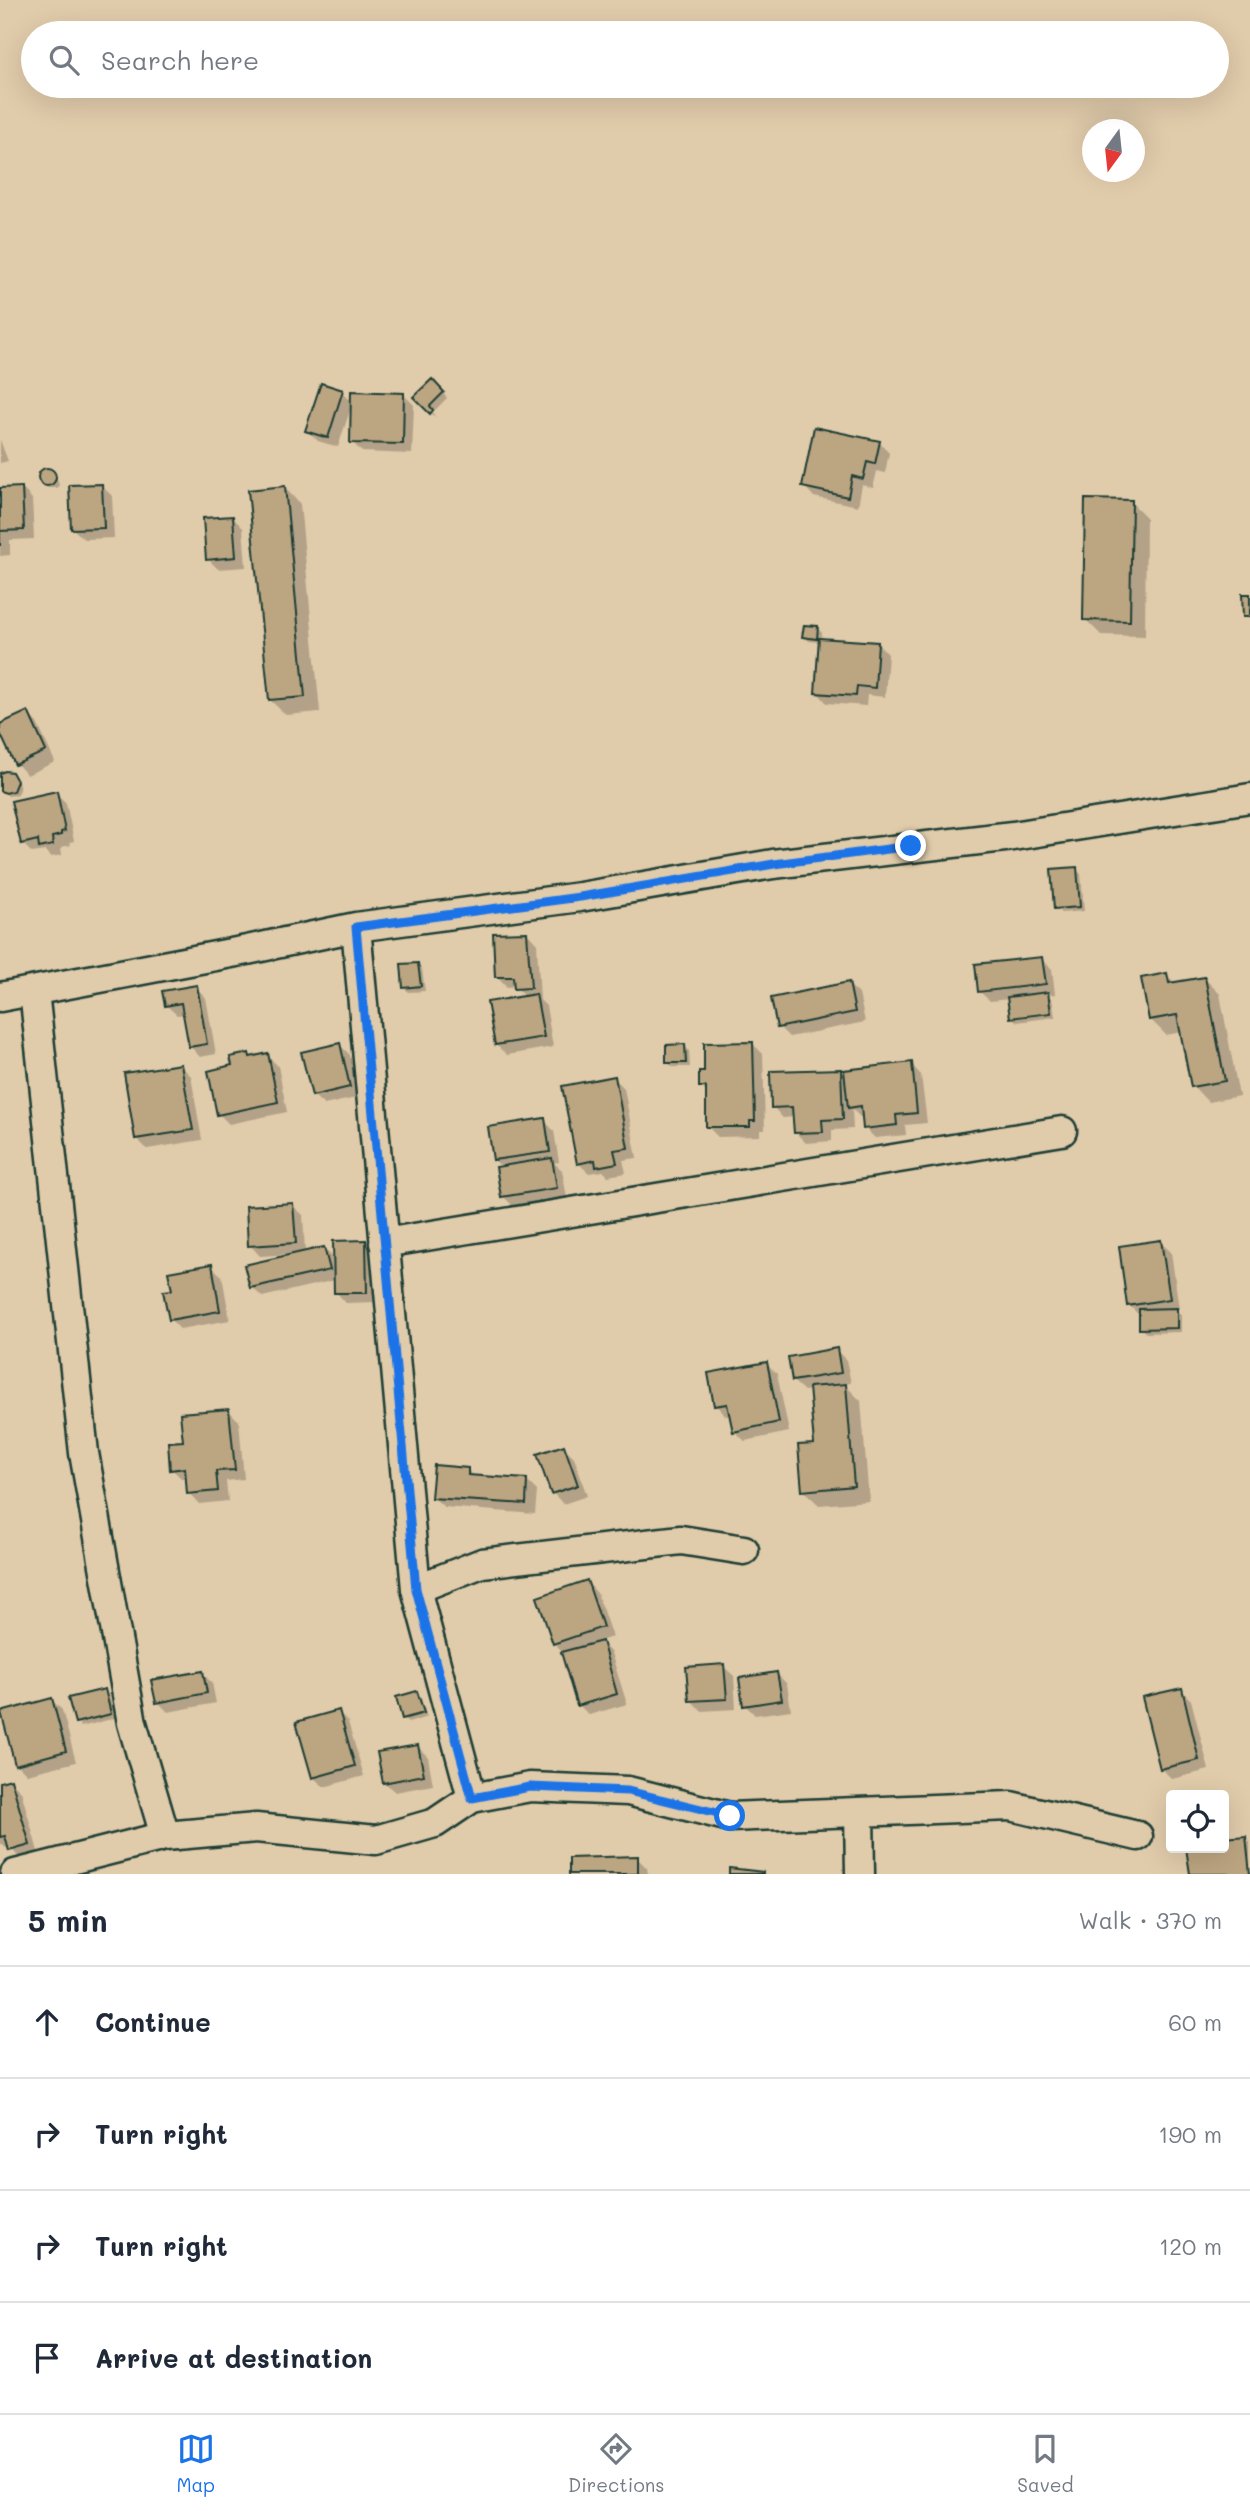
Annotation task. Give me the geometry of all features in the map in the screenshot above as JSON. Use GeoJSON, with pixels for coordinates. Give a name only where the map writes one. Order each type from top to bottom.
{"type":"FeatureCollection","features":[{"type":"Feature","properties":{"kind":"street"},"geometry":{"type":"LineString","coordinates":[[0,997],[356,927],[580,897],[774,864],[1013,836],[1250,798]]}},
{"type":"Feature","properties":{"kind":"street"},"geometry":{"type":"LineString","coordinates":[[356,927],[416,1589],[472,1798]]}},
{"type":"Feature","properties":{"kind":"street"},"geometry":{"type":"LineString","coordinates":[[34,991],[84,1453],[132,1723],[165,1836]]}},
{"type":"Feature","properties":{"kind":"street"},"geometry":{"type":"LineString","coordinates":[[384,1243],[1062,1131]]}},
{"type":"Feature","properties":{"kind":"street"},"geometry":{"type":"LineString","coordinates":[[416,1589],[482,1563],[495,1561],[681,1540],[744,1550]]}},
{"type":"Feature","properties":{"kind":"street"},"geometry":{"type":"LineString","coordinates":[[15,1874],[165,1836],[256,1828],[376,1840],[435,1824],[472,1798],[530,1787],[628,1791],[730,1816],[1010,1806],[1138,1836]]}},
{"type":"Feature","properties":{"kind":"street"},"geometry":{"type":"LineString","coordinates":[[859,1812],[860,1874]]}},
{"type":"Feature","properties":{"kind":"building"},"geometry":{"type":"Polygon","coordinates":[[[432,379],[444,392],[430,406],[433,410],[430,414],[413,397],[432,379]]]}},
{"type":"Feature","properties":{"kind":"building"},"geometry":{"type":"Polygon","coordinates":[[[321,383],[343,390],[328,438],[305,431],[321,383]]]}},
{"type":"Feature","properties":{"kind":"building"},"geometry":{"type":"Polygon","coordinates":[[[351,391],[404,393],[403,444],[350,443],[351,391]]]}},
{"type":"Feature","properties":{"kind":"building"},"geometry":{"type":"Polygon","coordinates":[[[814,427],[880,441],[875,464],[867,462],[863,479],[852,476],[848,497],[802,487],[814,427]]]}},
{"type":"Feature","properties":{"kind":"building"},"geometry":{"type":"Polygon","coordinates":[[[47,468],[53,471],[56,477],[53,483],[47,486],[41,483],[38,477],[41,471],[47,468]]]}},
{"type":"Feature","properties":{"kind":"building"},"geometry":{"type":"Polygon","coordinates":[[[102,484],[104,528],[71,529],[69,485],[102,484]]]}},
{"type":"Feature","properties":{"kind":"building"},"geometry":{"type":"Polygon","coordinates":[[[285,486],[305,697],[269,700],[248,490],[285,486]]]}},
{"type":"Feature","properties":{"kind":"building"},"geometry":{"type":"Polygon","coordinates":[[[22,487],[24,530],[0,531],[0,488],[22,487]]]}},
{"type":"Feature","properties":{"kind":"building"},"geometry":{"type":"Polygon","coordinates":[[[1085,499],[1132,500],[1130,621],[1083,620],[1085,499]]]}},
{"type":"Feature","properties":{"kind":"building"},"geometry":{"type":"Polygon","coordinates":[[[233,516],[236,557],[206,560],[203,518],[233,516]]]}},
{"type":"Feature","properties":{"kind":"building"},"geometry":{"type":"Polygon","coordinates":[[[1242,594],[1250,594],[1250,617],[1243,617],[1242,594]]]}},
{"type":"Feature","properties":{"kind":"building"},"geometry":{"type":"Polygon","coordinates":[[[804,625],[818,626],[817,639],[802,637],[804,625]]]}},
{"type":"Feature","properties":{"kind":"building"},"geometry":{"type":"Polygon","coordinates":[[[819,638],[878,642],[875,688],[857,686],[856,696],[815,693],[819,638]]]}},
{"type":"Feature","properties":{"kind":"building"},"geometry":{"type":"Polygon","coordinates":[[[28,711],[46,751],[15,765],[0,733],[0,724],[28,711]]]}},
{"type":"Feature","properties":{"kind":"building"},"geometry":{"type":"Polygon","coordinates":[[[12,772],[17,781],[13,791],[6,793],[0,791],[0,773],[12,772]]]}},
{"type":"Feature","properties":{"kind":"building"},"geometry":{"type":"Polygon","coordinates":[[[57,791],[65,831],[52,837],[53,845],[39,848],[38,840],[21,844],[11,801],[57,791]]]}},
{"type":"Feature","properties":{"kind":"building"},"geometry":{"type":"Polygon","coordinates":[[[1077,867],[1080,907],[1054,909],[1051,869],[1077,867]]]}},
{"type":"Feature","properties":{"kind":"building"},"geometry":{"type":"Polygon","coordinates":[[[527,932],[531,988],[514,989],[513,977],[495,977],[493,933],[527,932]]]}},
{"type":"Feature","properties":{"kind":"building"},"geometry":{"type":"Polygon","coordinates":[[[1042,957],[1046,984],[978,992],[975,964],[1042,957]]]}},
{"type":"Feature","properties":{"kind":"building"},"geometry":{"type":"Polygon","coordinates":[[[418,963],[421,986],[403,988],[401,964],[418,963]]]}},
{"type":"Feature","properties":{"kind":"building"},"geometry":{"type":"Polygon","coordinates":[[[1167,973],[1169,983],[1205,977],[1225,1081],[1191,1087],[1177,1015],[1149,1020],[1141,978],[1167,973]]]}},
{"type":"Feature","properties":{"kind":"building"},"geometry":{"type":"Polygon","coordinates":[[[849,982],[855,1012],[777,1028],[771,998],[849,982]]]}},
{"type":"Feature","properties":{"kind":"building"},"geometry":{"type":"Polygon","coordinates":[[[197,985],[207,1044],[189,1047],[181,1003],[165,1006],[162,991],[197,985]]]}},
{"type":"Feature","properties":{"kind":"building"},"geometry":{"type":"Polygon","coordinates":[[[1048,992],[1051,1013],[1010,1018],[1007,997],[1048,992]]]}},
{"type":"Feature","properties":{"kind":"building"},"geometry":{"type":"Polygon","coordinates":[[[536,994],[544,1037],[495,1045],[487,1002],[536,994]]]}},
{"type":"Feature","properties":{"kind":"building"},"geometry":{"type":"Polygon","coordinates":[[[753,1042],[755,1121],[750,1121],[750,1127],[706,1127],[706,1087],[699,1087],[699,1071],[704,1071],[704,1043],[753,1042]]]}},
{"type":"Feature","properties":{"kind":"building"},"geometry":{"type":"Polygon","coordinates":[[[340,1043],[350,1087],[312,1096],[301,1052],[340,1043]]]}},
{"type":"Feature","properties":{"kind":"building"},"geometry":{"type":"Polygon","coordinates":[[[685,1044],[686,1063],[666,1063],[666,1045],[685,1044]]]}},
{"type":"Feature","properties":{"kind":"building"},"geometry":{"type":"Polygon","coordinates":[[[249,1053],[250,1057],[268,1053],[278,1102],[217,1115],[208,1071],[232,1065],[230,1057],[249,1053]]]}},
{"type":"Feature","properties":{"kind":"building"},"geometry":{"type":"Polygon","coordinates":[[[912,1062],[917,1113],[896,1115],[897,1125],[863,1129],[861,1106],[848,1108],[844,1070],[912,1062]]]}},
{"type":"Feature","properties":{"kind":"building"},"geometry":{"type":"Polygon","coordinates":[[[181,1064],[193,1130],[135,1139],[124,1073],[181,1064]]]}},
{"type":"Feature","properties":{"kind":"building"},"geometry":{"type":"Polygon","coordinates":[[[841,1069],[843,1119],[822,1120],[823,1132],[794,1133],[792,1107],[771,1108],[770,1071],[841,1069]]]}},
{"type":"Feature","properties":{"kind":"building"},"geometry":{"type":"Polygon","coordinates":[[[615,1076],[628,1148],[614,1150],[617,1163],[596,1167],[595,1160],[577,1164],[562,1086],[615,1076]]]}},
{"type":"Feature","properties":{"kind":"building"},"geometry":{"type":"Polygon","coordinates":[[[545,1118],[550,1152],[493,1160],[488,1127],[545,1118]]]}},
{"type":"Feature","properties":{"kind":"building"},"geometry":{"type":"Polygon","coordinates":[[[552,1158],[557,1188],[501,1197],[496,1167],[552,1158]]]}},
{"type":"Feature","properties":{"kind":"building"},"geometry":{"type":"Polygon","coordinates":[[[293,1203],[296,1243],[248,1246],[246,1206],[293,1203]]]}},
{"type":"Feature","properties":{"kind":"building"},"geometry":{"type":"Polygon","coordinates":[[[366,1240],[367,1293],[334,1293],[333,1241],[366,1240]]]}},
{"type":"Feature","properties":{"kind":"building"},"geometry":{"type":"Polygon","coordinates":[[[1161,1240],[1170,1299],[1127,1306],[1119,1246],[1161,1240]]]}},
{"type":"Feature","properties":{"kind":"building"},"geometry":{"type":"Polygon","coordinates":[[[324,1247],[330,1270],[250,1288],[244,1265],[324,1247]]]}},
{"type":"Feature","properties":{"kind":"building"},"geometry":{"type":"Polygon","coordinates":[[[212,1264],[220,1311],[169,1320],[163,1291],[172,1290],[168,1272],[212,1264]]]}},
{"type":"Feature","properties":{"kind":"building"},"geometry":{"type":"Polygon","coordinates":[[[1177,1308],[1177,1328],[1139,1329],[1139,1309],[1177,1308]]]}},
{"type":"Feature","properties":{"kind":"building"},"geometry":{"type":"Polygon","coordinates":[[[837,1348],[841,1373],[792,1381],[788,1357],[837,1348]]]}},
{"type":"Feature","properties":{"kind":"building"},"geometry":{"type":"Polygon","coordinates":[[[767,1362],[779,1422],[733,1432],[727,1404],[714,1406],[708,1373],[767,1362]]]}},
{"type":"Feature","properties":{"kind":"building"},"geometry":{"type":"Polygon","coordinates":[[[846,1384],[854,1486],[802,1491],[798,1445],[814,1444],[809,1387],[846,1384]]]}},
{"type":"Feature","properties":{"kind":"building"},"geometry":{"type":"Polygon","coordinates":[[[229,1409],[235,1470],[216,1471],[218,1491],[187,1494],[185,1468],[170,1470],[168,1442],[183,1441],[180,1413],[229,1409]]]}},
{"type":"Feature","properties":{"kind":"building"},"geometry":{"type":"Polygon","coordinates":[[[564,1445],[578,1485],[551,1494],[537,1454],[564,1445]]]}},
{"type":"Feature","properties":{"kind":"building"},"geometry":{"type":"Polygon","coordinates":[[[434,1465],[468,1468],[468,1475],[527,1479],[526,1504],[431,1498],[434,1465]]]}},
{"type":"Feature","properties":{"kind":"building"},"geometry":{"type":"Polygon","coordinates":[[[587,1580],[603,1627],[553,1644],[537,1597],[587,1580]]]}},
{"type":"Feature","properties":{"kind":"building"},"geometry":{"type":"Polygon","coordinates":[[[602,1641],[617,1694],[577,1706],[561,1652],[602,1641]]]}},
{"type":"Feature","properties":{"kind":"building"},"geometry":{"type":"Polygon","coordinates":[[[724,1664],[727,1699],[689,1701],[686,1667],[724,1664]]]}},
{"type":"Feature","properties":{"kind":"building"},"geometry":{"type":"Polygon","coordinates":[[[203,1671],[207,1693],[156,1703],[151,1680],[203,1671]]]}},
{"type":"Feature","properties":{"kind":"building"},"geometry":{"type":"Polygon","coordinates":[[[777,1672],[782,1700],[743,1706],[739,1678],[777,1672]]]}},
{"type":"Feature","properties":{"kind":"building"},"geometry":{"type":"Polygon","coordinates":[[[1182,1688],[1199,1760],[1160,1769],[1142,1697],[1182,1688]]]}},
{"type":"Feature","properties":{"kind":"building"},"geometry":{"type":"Polygon","coordinates":[[[105,1689],[111,1714],[75,1723],[68,1698],[105,1689]]]}},
{"type":"Feature","properties":{"kind":"building"},"geometry":{"type":"Polygon","coordinates":[[[417,1691],[424,1713],[402,1719],[396,1697],[417,1691]]]}},
{"type":"Feature","properties":{"kind":"building"},"geometry":{"type":"Polygon","coordinates":[[[52,1698],[66,1751],[15,1765],[1,1712],[52,1698]]]}},
{"type":"Feature","properties":{"kind":"building"},"geometry":{"type":"Polygon","coordinates":[[[339,1710],[355,1766],[312,1778],[296,1722],[339,1710]]]}},
{"type":"Feature","properties":{"kind":"building"},"geometry":{"type":"Polygon","coordinates":[[[418,1745],[424,1775],[383,1783],[377,1752],[418,1745]]]}},
{"type":"Feature","properties":{"kind":"building"},"geometry":{"type":"Polygon","coordinates":[[[11,1779],[30,1845],[9,1851],[5,1836],[0,1837],[0,1782],[11,1779]]]}},
{"type":"Feature","properties":{"kind":"building"},"geometry":{"type":"Polygon","coordinates":[[[1246,1836],[1250,1874],[1190,1874],[1187,1853],[1229,1853],[1229,1838],[1246,1836]]]}},
{"type":"Feature","properties":{"kind":"building"},"geometry":{"type":"Polygon","coordinates":[[[638,1856],[638,1874],[569,1874],[569,1858],[638,1856]]]}},
{"type":"Feature","properties":{"kind":"building"},"geometry":{"type":"Polygon","coordinates":[[[729,1868],[763,1872],[763,1874],[729,1874],[729,1868]]]}},
{"type":"Feature","properties":{"kind":"route"},"geometry":{"type":"LineString","coordinates":[[730,1816],[628,1791],[530,1787],[472,1798],[416,1589],[356,927],[580,897],[774,864],[911,846]]}}]}
